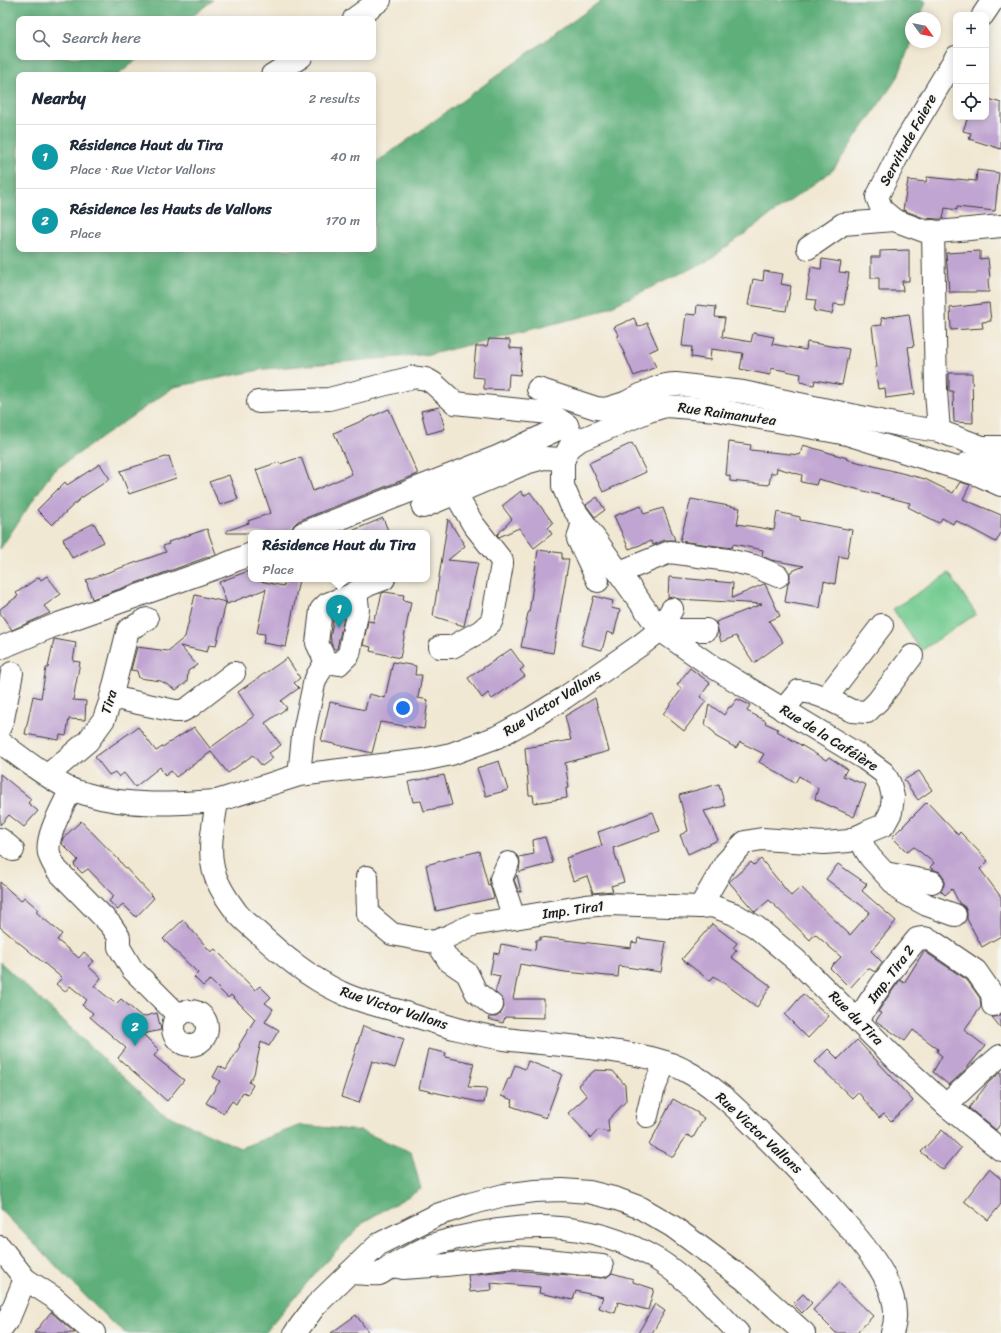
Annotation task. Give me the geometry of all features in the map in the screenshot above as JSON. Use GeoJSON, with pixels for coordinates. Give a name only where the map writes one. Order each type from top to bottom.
{"type":"FeatureCollection","features":[{"type":"Feature","properties":{"kind":"street"},"geometry":{"type":"LineString","coordinates":[[358,16],[380,0]]}},
{"type":"Feature","properties":{"kind":"street"},"geometry":{"type":"LineString","coordinates":[[985,12],[993,0]]}},
{"type":"Feature","properties":{"kind":"street"},"geometry":{"type":"LineString","coordinates":[[277,72],[296,60]]}},
{"type":"Feature","properties":{"kind":"street","name":"Servitude Faiere"},"geometry":{"type":"LineString","coordinates":[[894,220],[882,210],[877,197],[903,145],[953,62]]}},
{"type":"Feature","properties":{"kind":"street"},"geometry":{"type":"LineString","coordinates":[[808,248],[843,224],[894,220],[924,231],[1001,226]]}},
{"type":"Feature","properties":{"kind":"street"},"geometry":{"type":"LineString","coordinates":[[933,231],[938,431]]}},
{"type":"Feature","properties":{"kind":"street"},"geometry":{"type":"LineString","coordinates":[[258,402],[329,399],[413,377],[433,383],[456,403],[549,413],[569,443]]}},
{"type":"Feature","properties":{"kind":"street"},"geometry":{"type":"LineString","coordinates":[[538,389],[596,408],[628,411],[654,389],[670,384],[742,392],[899,425],[938,431],[982,447],[1001,447]]}},
{"type":"Feature","properties":{"kind":"street","name":"Rue Raimanutea"},"geometry":{"type":"LineString","coordinates":[[311,530],[497,457],[580,440],[628,411],[649,411],[666,406],[717,410],[847,434],[979,474],[1001,485]]}},
{"type":"Feature","properties":{"kind":"street"},"geometry":{"type":"LineString","coordinates":[[423,507],[526,463],[544,458],[569,443]]}},
{"type":"Feature","properties":{"kind":"street"},"geometry":{"type":"LineString","coordinates":[[569,443],[563,461],[564,486],[571,505],[660,630]]}},
{"type":"Feature","properties":{"kind":"street"},"geometry":{"type":"LineString","coordinates":[[955,467],[963,464],[1001,466]]}},
{"type":"Feature","properties":{"kind":"street"},"geometry":{"type":"LineString","coordinates":[[440,647],[452,647],[481,631],[490,622],[493,616],[502,564],[502,561],[473,524],[455,493]]}},
{"type":"Feature","properties":{"kind":"street"},"geometry":{"type":"LineString","coordinates":[[583,522],[578,539],[598,581]]}},
{"type":"Feature","properties":{"kind":"street"},"geometry":{"type":"LineString","coordinates":[[620,572],[670,552],[728,560],[754,566],[778,576]]}},
{"type":"Feature","properties":{"kind":"street"},"geometry":{"type":"LineString","coordinates":[[0,648],[58,624],[248,555]]}},
{"type":"Feature","properties":{"kind":"street"},"geometry":{"type":"LineString","coordinates":[[326,662],[317,643],[321,610],[327,604],[351,595],[376,582]]}},
{"type":"Feature","properties":{"kind":"street"},"geometry":{"type":"LineString","coordinates":[[326,662],[339,664],[349,654],[358,609],[357,600],[351,595]]}},
{"type":"Feature","properties":{"kind":"street"},"geometry":{"type":"LineString","coordinates":[[660,630],[672,609]]}},
{"type":"Feature","properties":{"kind":"street","name":"Tira"},"geometry":{"type":"LineString","coordinates":[[48,775],[88,742],[104,719],[128,630],[147,619]]}},
{"type":"Feature","properties":{"kind":"street"},"geometry":{"type":"LineString","coordinates":[[826,698],[882,625]]}},
{"type":"Feature","properties":{"kind":"street"},"geometry":{"type":"LineString","coordinates":[[660,630],[706,630]]}},
{"type":"Feature","properties":{"kind":"street","name":"Rue de la Caféière"},"geometry":{"type":"LineString","coordinates":[[660,630],[710,665],[865,759],[884,773],[890,784],[894,797],[891,812],[884,825],[849,841],[824,843],[762,839],[745,842],[726,862],[700,907]]}},
{"type":"Feature","properties":{"kind":"street","name":"Rue Victor Vallons"},"geometry":{"type":"LineString","coordinates":[[660,630],[564,698],[497,737],[444,756],[350,770],[299,775],[217,801],[211,844],[213,868],[220,886],[236,912],[290,961],[340,993],[434,1022],[495,1037],[644,1056],[685,1070],[730,1103],[807,1179],[864,1245],[881,1271],[891,1291],[896,1307],[896,1322],[892,1333]]}},
{"type":"Feature","properties":{"kind":"street"},"geometry":{"type":"LineString","coordinates":[[783,710],[799,691],[812,693],[826,698],[852,711],[867,712],[878,701],[912,656]]}},
{"type":"Feature","properties":{"kind":"street"},"geometry":{"type":"LineString","coordinates":[[299,775],[303,736],[314,684],[326,662]]}},
{"type":"Feature","properties":{"kind":"street"},"geometry":{"type":"LineString","coordinates":[[0,727],[12,673]]}},
{"type":"Feature","properties":{"kind":"street"},"geometry":{"type":"LineString","coordinates":[[111,697],[175,711],[182,711],[192,706],[234,673]]}},
{"type":"Feature","properties":{"kind":"street"},"geometry":{"type":"LineString","coordinates":[[0,742],[71,789],[98,798],[138,803],[217,801]]}},
{"type":"Feature","properties":{"kind":"street"},"geometry":{"type":"LineString","coordinates":[[71,789],[49,841],[48,852],[52,863],[57,870],[111,925],[119,937],[119,947],[132,969],[179,1016]]}},
{"type":"Feature","properties":{"kind":"street"},"geometry":{"type":"LineString","coordinates":[[859,836],[868,853],[900,891],[926,905],[955,915]]}},
{"type":"Feature","properties":{"kind":"street"},"geometry":{"type":"LineString","coordinates":[[508,863],[501,879],[514,918]]}},
{"type":"Feature","properties":{"kind":"street"},"geometry":{"type":"LineString","coordinates":[[885,873],[932,882]]}},
{"type":"Feature","properties":{"kind":"street"},"geometry":{"type":"LineString","coordinates":[[367,877],[368,914],[392,934],[434,942],[445,938]]}},
{"type":"Feature","properties":{"kind":"street","name":"Imp. Tira1"},"geometry":{"type":"LineString","coordinates":[[445,938],[472,925],[586,906],[608,904],[700,907]]}},
{"type":"Feature","properties":{"kind":"street","name":"Rue du Tira"},"geometry":{"type":"LineString","coordinates":[[700,907],[712,906],[734,914],[756,927],[796,960],[899,1062],[946,1105],[1001,1150]]}},
{"type":"Feature","properties":{"kind":"street"},"geometry":{"type":"LineString","coordinates":[[445,938],[440,947],[449,961],[467,973],[476,992],[492,1005]]}},
{"type":"Feature","properties":{"kind":"street","name":"Imp. Tira 2"},"geometry":{"type":"LineString","coordinates":[[858,1020],[878,987],[917,939],[921,938],[932,941],[976,971],[992,994],[993,1005]]}},
{"type":"Feature","properties":{"kind":"street"},"geometry":{"type":"LineString","coordinates":[[946,1105],[1000,1056]]}},
{"type":"Feature","properties":{"kind":"street"},"geometry":{"type":"LineString","coordinates":[[647,1116],[653,1091],[665,1062]]}},
{"type":"Feature","properties":{"kind":"street"},"geometry":{"type":"LineString","coordinates":[[295,1333],[316,1305],[379,1244],[437,1216],[470,1204],[504,1195],[535,1191],[562,1190],[589,1192],[617,1199],[641,1208],[672,1226],[745,1280],[804,1333]]}},
{"type":"Feature","properties":{"kind":"street"},"geometry":{"type":"LineString","coordinates":[[349,1273],[379,1274],[415,1253],[437,1243],[493,1230],[530,1227],[566,1227],[588,1231],[630,1245],[658,1260],[686,1281],[718,1311],[738,1333]]}},
{"type":"Feature","properties":{"kind":"street"},"geometry":{"type":"LineString","coordinates":[[0,1247],[25,1279],[53,1297],[94,1333]]}},
{"type":"Feature","properties":{"kind":"street"},"geometry":{"type":"LineString","coordinates":[[392,1266],[408,1268],[512,1257],[602,1266]]}},
{"type":"Feature","properties":{"kind":"street"},"geometry":{"type":"LineString","coordinates":[[0,1330],[9,1318],[25,1279]]}},
{"type":"Feature","properties":{"kind":"green space"},"geometry":{"type":"Polygon","coordinates":[[[0,0],[213,0],[193,16],[16,16],[16,60],[136,60],[122,72],[16,72],[16,252],[376,252],[376,163],[602,0],[924,0],[926,2],[922,12],[905,12],[905,48],[909,48],[898,77],[833,170],[707,261],[597,313],[432,354],[265,369],[174,387],[52,472],[0,549],[0,0]]]}},
{"type":"Feature","properties":{"kind":"green space"},"geometry":{"type":"Polygon","coordinates":[[[949,573],[976,614],[921,651],[893,609],[949,573]]]}},
{"type":"Feature","properties":{"kind":"green space"},"geometry":{"type":"Polygon","coordinates":[[[0,962],[161,1112],[240,1148],[301,1125],[361,1131],[411,1152],[421,1189],[365,1221],[317,1271],[265,1333],[125,1333],[108,1319],[0,1209],[0,962]]]}},
{"type":"Feature","properties":{"kind":"building"},"geometry":{"type":"Polygon","coordinates":[[[989,99],[1001,103],[1001,149],[969,139],[971,133],[963,131],[967,120],[989,120],[989,99]]]}},
{"type":"Feature","properties":{"kind":"building"},"geometry":{"type":"Polygon","coordinates":[[[977,170],[999,173],[995,211],[957,207],[957,210],[945,208],[943,219],[938,219],[924,218],[903,210],[908,180],[926,182],[927,177],[976,181],[977,170]]]}},
{"type":"Feature","properties":{"kind":"building"},"geometry":{"type":"Polygon","coordinates":[[[909,250],[909,281],[902,281],[903,291],[879,291],[879,278],[871,278],[871,257],[880,257],[880,251],[909,250]]]}},
{"type":"Feature","properties":{"kind":"building"},"geometry":{"type":"Polygon","coordinates":[[[980,251],[980,259],[988,258],[990,279],[988,279],[989,292],[949,292],[946,253],[980,251]]]}},
{"type":"Feature","properties":{"kind":"building"},"geometry":{"type":"Polygon","coordinates":[[[822,259],[841,262],[839,272],[849,273],[844,305],[834,304],[832,314],[814,311],[816,300],[806,299],[811,267],[821,269],[822,259]]]}},
{"type":"Feature","properties":{"kind":"building"},"geometry":{"type":"Polygon","coordinates":[[[764,271],[783,274],[781,284],[791,286],[786,311],[748,305],[753,279],[763,281],[764,271]]]}},
{"type":"Feature","properties":{"kind":"building"},"geometry":{"type":"Polygon","coordinates":[[[989,303],[991,321],[982,322],[983,328],[951,330],[950,308],[989,303]]]}},
{"type":"Feature","properties":{"kind":"building"},"geometry":{"type":"Polygon","coordinates":[[[697,305],[716,307],[715,317],[725,318],[722,337],[751,342],[753,333],[774,337],[772,344],[806,350],[807,342],[849,349],[842,385],[815,380],[814,385],[800,382],[801,374],[771,368],[770,375],[740,369],[743,353],[711,349],[710,360],[691,357],[692,347],[682,346],[686,314],[696,315],[697,305]]]}},
{"type":"Feature","properties":{"kind":"building"},"geometry":{"type":"Polygon","coordinates":[[[909,314],[914,346],[908,347],[915,394],[886,398],[885,388],[878,389],[872,326],[882,325],[881,318],[909,314]]]}},
{"type":"Feature","properties":{"kind":"building"},"geometry":{"type":"Polygon","coordinates":[[[634,318],[638,327],[647,323],[658,348],[649,352],[656,367],[634,376],[617,337],[619,336],[614,327],[634,318]]]}},
{"type":"Feature","properties":{"kind":"building"},"geometry":{"type":"Polygon","coordinates":[[[489,339],[510,340],[510,348],[522,349],[520,375],[509,374],[508,390],[484,389],[484,378],[473,377],[476,346],[487,346],[489,339]]]}},
{"type":"Feature","properties":{"kind":"building"},"geometry":{"type":"Polygon","coordinates":[[[949,373],[972,373],[973,423],[954,422],[953,391],[949,391],[949,373]]]}},
{"type":"Feature","properties":{"kind":"building"},"geometry":{"type":"Polygon","coordinates":[[[439,407],[445,429],[427,434],[421,411],[439,407]]]}},
{"type":"Feature","properties":{"kind":"building"},"geometry":{"type":"Polygon","coordinates":[[[389,409],[418,474],[298,521],[291,530],[248,530],[248,533],[227,533],[226,531],[271,513],[256,470],[279,462],[280,464],[301,457],[313,491],[352,474],[334,433],[389,409]]]}},
{"type":"Feature","properties":{"kind":"building"},"geometry":{"type":"Polygon","coordinates":[[[729,442],[751,445],[750,450],[800,455],[803,445],[847,458],[846,459],[925,479],[953,493],[960,482],[970,485],[963,499],[1001,515],[1001,533],[996,542],[955,520],[953,524],[942,518],[939,523],[908,507],[910,503],[818,479],[816,485],[801,482],[802,475],[777,468],[776,473],[771,473],[769,485],[730,481],[730,476],[726,475],[729,442]]]}},
{"type":"Feature","properties":{"kind":"building"},"geometry":{"type":"Polygon","coordinates":[[[632,443],[646,472],[603,492],[589,463],[632,443]]]}},
{"type":"Feature","properties":{"kind":"building"},"geometry":{"type":"Polygon","coordinates":[[[169,456],[176,478],[129,494],[120,471],[169,456]]]}},
{"type":"Feature","properties":{"kind":"building"},"geometry":{"type":"Polygon","coordinates":[[[100,464],[110,479],[81,498],[52,525],[37,510],[65,482],[67,485],[100,464]]]}},
{"type":"Feature","properties":{"kind":"building"},"geometry":{"type":"Polygon","coordinates":[[[229,475],[238,499],[220,505],[209,482],[229,475]]]}},
{"type":"Feature","properties":{"kind":"building"},"geometry":{"type":"Polygon","coordinates":[[[521,491],[524,496],[530,492],[553,523],[548,528],[552,534],[534,548],[519,528],[499,537],[497,535],[512,519],[502,506],[521,491]]]}},
{"type":"Feature","properties":{"kind":"building"},"geometry":{"type":"Polygon","coordinates":[[[597,497],[605,510],[595,517],[586,505],[597,497]]]}},
{"type":"Feature","properties":{"kind":"building"},"geometry":{"type":"Polygon","coordinates":[[[691,499],[740,508],[737,524],[774,530],[777,512],[800,517],[800,520],[852,530],[847,558],[839,556],[835,584],[824,581],[820,608],[785,602],[788,583],[790,580],[790,572],[804,566],[771,560],[762,556],[763,550],[733,544],[732,548],[680,541],[691,499]]]}},
{"type":"Feature","properties":{"kind":"building"},"geometry":{"type":"Polygon","coordinates":[[[641,506],[644,514],[663,508],[675,540],[665,540],[653,545],[651,541],[629,549],[614,516],[641,506]]]}},
{"type":"Feature","properties":{"kind":"building"},"geometry":{"type":"Polygon","coordinates":[[[383,518],[388,530],[354,530],[383,518]]]}},
{"type":"Feature","properties":{"kind":"building"},"geometry":{"type":"Polygon","coordinates":[[[448,519],[465,546],[448,560],[478,563],[464,626],[433,616],[448,519]]]}},
{"type":"Feature","properties":{"kind":"building"},"geometry":{"type":"Polygon","coordinates":[[[94,523],[104,542],[72,558],[63,539],[94,523]]]}},
{"type":"Feature","properties":{"kind":"building"},"geometry":{"type":"Polygon","coordinates":[[[207,529],[216,554],[92,599],[86,580],[166,552],[163,546],[169,544],[168,542],[207,529]]]}},
{"type":"Feature","properties":{"kind":"building"},"geometry":{"type":"Polygon","coordinates":[[[538,550],[562,553],[562,559],[569,559],[553,653],[521,647],[529,613],[538,550]]]}},
{"type":"Feature","properties":{"kind":"building"},"geometry":{"type":"Polygon","coordinates":[[[248,571],[248,582],[265,582],[283,586],[286,582],[298,582],[286,647],[263,643],[265,634],[257,633],[266,589],[227,604],[219,582],[248,571]]]}},
{"type":"Feature","properties":{"kind":"building"},"geometry":{"type":"Polygon","coordinates":[[[47,576],[61,594],[44,606],[50,613],[12,630],[0,613],[0,609],[18,596],[16,593],[39,577],[41,580],[47,576]]]}},
{"type":"Feature","properties":{"kind":"building"},"geometry":{"type":"Polygon","coordinates":[[[669,577],[733,583],[732,598],[765,584],[780,616],[769,621],[783,642],[754,663],[736,636],[721,642],[716,622],[762,604],[679,599],[672,597],[668,598],[669,577]]]}},
{"type":"Feature","properties":{"kind":"building"},"geometry":{"type":"Polygon","coordinates":[[[385,592],[404,595],[403,600],[411,602],[400,658],[370,651],[371,647],[363,645],[368,621],[374,622],[382,593],[385,592]]]}},
{"type":"Feature","properties":{"kind":"building"},"geometry":{"type":"Polygon","coordinates":[[[195,595],[226,602],[216,646],[209,645],[207,652],[180,646],[197,665],[188,671],[187,682],[176,690],[161,681],[139,678],[137,671],[131,670],[137,647],[168,651],[185,637],[195,595]]]}},
{"type":"Feature","properties":{"kind":"building"},"geometry":{"type":"Polygon","coordinates":[[[594,596],[613,601],[611,608],[620,610],[614,634],[607,632],[602,650],[581,645],[594,596]]]}},
{"type":"Feature","properties":{"kind":"building"},"geometry":{"type":"Polygon","coordinates":[[[334,615],[344,617],[336,649],[334,649],[330,639],[334,615]]]}},
{"type":"Feature","properties":{"kind":"building"},"geometry":{"type":"Polygon","coordinates":[[[54,639],[76,643],[73,661],[80,662],[73,700],[86,701],[85,720],[69,719],[66,736],[60,735],[59,740],[25,734],[33,696],[41,698],[46,668],[48,668],[54,639]]]}},
{"type":"Feature","properties":{"kind":"building"},"geometry":{"type":"Polygon","coordinates":[[[511,649],[524,667],[520,670],[525,676],[492,699],[488,693],[482,698],[468,678],[511,649]]]}},
{"type":"Feature","properties":{"kind":"building"},"geometry":{"type":"Polygon","coordinates":[[[287,658],[300,678],[294,683],[299,688],[281,701],[287,708],[265,723],[281,745],[269,753],[273,758],[262,766],[253,755],[228,773],[211,752],[176,777],[171,771],[165,776],[160,767],[135,787],[124,773],[119,777],[115,772],[109,775],[95,757],[138,727],[156,751],[194,727],[210,748],[254,716],[238,692],[287,658]]]}},
{"type":"Feature","properties":{"kind":"building"},"geometry":{"type":"Polygon","coordinates":[[[393,662],[416,666],[415,675],[422,675],[418,698],[428,700],[424,729],[380,722],[372,753],[321,741],[330,702],[365,710],[369,694],[385,698],[393,662]]]}},
{"type":"Feature","properties":{"kind":"building"},"geometry":{"type":"Polygon","coordinates":[[[690,668],[710,683],[700,697],[706,701],[684,731],[663,714],[682,689],[677,685],[690,668]]]}},
{"type":"Feature","properties":{"kind":"building"},"geometry":{"type":"Polygon","coordinates":[[[595,698],[609,751],[565,763],[569,788],[566,788],[567,798],[534,803],[533,795],[529,795],[525,748],[571,740],[565,716],[595,698]]]}},
{"type":"Feature","properties":{"kind":"building"},"geometry":{"type":"Polygon","coordinates":[[[737,699],[750,705],[747,711],[766,721],[765,723],[778,729],[777,731],[826,760],[829,757],[847,769],[843,776],[866,785],[854,817],[815,799],[818,788],[799,776],[795,783],[759,762],[764,754],[740,742],[736,748],[715,736],[715,733],[705,725],[709,704],[724,715],[737,699]]]}},
{"type":"Feature","properties":{"kind":"building"},"geometry":{"type":"Polygon","coordinates":[[[499,761],[508,790],[486,796],[477,768],[499,761]]]}},
{"type":"Feature","properties":{"kind":"building"},"geometry":{"type":"Polygon","coordinates":[[[919,771],[932,790],[918,800],[904,780],[919,771]]]}},
{"type":"Feature","properties":{"kind":"building"},"geometry":{"type":"Polygon","coordinates":[[[0,774],[31,799],[28,803],[38,811],[24,827],[9,815],[0,825],[0,774]]]}},
{"type":"Feature","properties":{"kind":"building"},"geometry":{"type":"Polygon","coordinates":[[[444,775],[452,805],[424,811],[421,801],[413,802],[408,782],[444,775]]]}},
{"type":"Feature","properties":{"kind":"building"},"geometry":{"type":"Polygon","coordinates":[[[719,784],[725,806],[704,811],[718,840],[688,854],[680,835],[688,831],[679,795],[719,784]]]}},
{"type":"Feature","properties":{"kind":"building"},"geometry":{"type":"Polygon","coordinates":[[[927,802],[958,835],[960,832],[988,861],[980,869],[1001,897],[1001,936],[982,947],[967,919],[965,907],[959,903],[952,889],[945,895],[941,891],[944,885],[944,878],[940,872],[930,867],[934,863],[914,847],[907,852],[892,837],[927,802]]]}},
{"type":"Feature","properties":{"kind":"building"},"geometry":{"type":"Polygon","coordinates":[[[653,812],[660,831],[613,848],[624,882],[611,886],[613,891],[593,893],[587,876],[573,881],[566,858],[602,846],[598,832],[653,812]]]}},
{"type":"Feature","properties":{"kind":"building"},"geometry":{"type":"Polygon","coordinates":[[[81,821],[154,898],[136,917],[123,904],[118,910],[109,901],[114,896],[88,869],[82,873],[74,865],[78,860],[62,844],[62,841],[63,838],[81,821]]]}},
{"type":"Feature","properties":{"kind":"building"},"geometry":{"type":"Polygon","coordinates":[[[545,837],[553,863],[519,872],[519,857],[534,854],[533,840],[545,837]]]}},
{"type":"Feature","properties":{"kind":"building"},"geometry":{"type":"Polygon","coordinates":[[[479,851],[488,885],[490,884],[494,898],[436,911],[426,865],[479,851]]]}},
{"type":"Feature","properties":{"kind":"building"},"geometry":{"type":"Polygon","coordinates":[[[761,859],[791,896],[801,887],[850,935],[870,912],[826,879],[838,864],[867,884],[862,891],[896,921],[871,951],[882,962],[875,972],[868,968],[850,988],[830,968],[841,957],[815,934],[810,940],[769,900],[755,912],[729,882],[751,862],[754,865],[761,859]]]}},
{"type":"Feature","properties":{"kind":"building"},"geometry":{"type":"Polygon","coordinates":[[[517,875],[521,892],[519,892],[514,880],[517,875]]]}},
{"type":"Feature","properties":{"kind":"building"},"geometry":{"type":"Polygon","coordinates":[[[0,882],[21,901],[24,897],[38,909],[36,912],[62,934],[57,940],[79,958],[84,952],[94,961],[88,966],[101,978],[94,986],[116,1004],[121,999],[142,1017],[157,1013],[161,1030],[143,1034],[159,1050],[154,1056],[184,1080],[167,1101],[118,1058],[126,1048],[90,1017],[93,1013],[82,1005],[87,1000],[70,986],[65,992],[56,984],[62,978],[0,927],[0,882]]]}},
{"type":"Feature","properties":{"kind":"building"},"geometry":{"type":"Polygon","coordinates":[[[183,920],[211,952],[215,949],[255,990],[260,986],[271,997],[265,1003],[273,1009],[265,1022],[279,1030],[269,1046],[261,1042],[254,1074],[249,1082],[253,1085],[248,1094],[243,1092],[236,1104],[232,1101],[224,1113],[206,1103],[220,1081],[213,1077],[219,1066],[226,1070],[255,1019],[231,995],[228,998],[210,980],[203,986],[194,977],[198,973],[163,939],[183,920]]]}},
{"type":"Feature","properties":{"kind":"building"},"geometry":{"type":"Polygon","coordinates":[[[712,924],[737,943],[733,948],[737,950],[731,957],[771,986],[757,1007],[714,976],[710,981],[682,959],[712,924]]]}},
{"type":"Feature","properties":{"kind":"building"},"geometry":{"type":"Polygon","coordinates":[[[540,937],[631,948],[632,942],[637,943],[638,938],[666,942],[661,972],[619,966],[618,977],[565,972],[520,964],[513,999],[544,999],[544,1018],[505,1017],[503,1023],[488,1019],[489,1017],[496,1017],[501,1013],[504,1007],[503,1000],[495,992],[500,976],[490,974],[494,953],[499,954],[501,944],[535,950],[536,940],[540,940],[540,937]]]}},
{"type":"Feature","properties":{"kind":"building"},"geometry":{"type":"Polygon","coordinates":[[[924,951],[967,980],[980,998],[981,1007],[964,1030],[985,1046],[966,1069],[949,1085],[933,1072],[942,1056],[937,1052],[938,1049],[913,1030],[905,1041],[876,1021],[881,1013],[878,1012],[887,998],[900,980],[904,983],[924,951]]]}},
{"type":"Feature","properties":{"kind":"building"},"geometry":{"type":"Polygon","coordinates":[[[803,994],[829,1016],[808,1038],[785,1015],[803,994]]]}},
{"type":"Feature","properties":{"kind":"building"},"geometry":{"type":"Polygon","coordinates":[[[1001,1014],[1001,1028],[992,1017],[1001,1014]]]}},
{"type":"Feature","properties":{"kind":"building"},"geometry":{"type":"Polygon","coordinates":[[[363,1026],[404,1039],[395,1068],[372,1061],[359,1103],[341,1097],[363,1026]]]}},
{"type":"Feature","properties":{"kind":"building"},"geometry":{"type":"Polygon","coordinates":[[[857,1040],[913,1101],[891,1121],[884,1114],[879,1118],[858,1092],[852,1098],[815,1062],[828,1049],[838,1059],[857,1040]]]}},
{"type":"Feature","properties":{"kind":"building"},"geometry":{"type":"Polygon","coordinates":[[[428,1049],[446,1053],[445,1057],[474,1063],[468,1087],[487,1088],[484,1103],[419,1089],[428,1049]]]}},
{"type":"Feature","properties":{"kind":"building"},"geometry":{"type":"Polygon","coordinates":[[[528,1061],[562,1074],[546,1118],[511,1106],[513,1100],[501,1096],[508,1079],[510,1079],[515,1065],[525,1069],[528,1061]]]}},
{"type":"Feature","properties":{"kind":"building"},"geometry":{"type":"Polygon","coordinates":[[[595,1070],[613,1071],[625,1085],[626,1101],[608,1120],[609,1132],[598,1130],[591,1138],[568,1113],[587,1096],[578,1085],[595,1070]]]}},
{"type":"Feature","properties":{"kind":"building"},"geometry":{"type":"Polygon","coordinates":[[[1001,1072],[1001,1123],[996,1130],[969,1108],[988,1083],[1001,1072]]]}},
{"type":"Feature","properties":{"kind":"building"},"geometry":{"type":"Polygon","coordinates":[[[673,1099],[704,1118],[693,1138],[687,1135],[673,1157],[649,1145],[673,1099]]]}},
{"type":"Feature","properties":{"kind":"building"},"geometry":{"type":"Polygon","coordinates":[[[942,1130],[961,1148],[943,1170],[921,1152],[942,1130]]]}},
{"type":"Feature","properties":{"kind":"building"},"geometry":{"type":"Polygon","coordinates":[[[989,1169],[1001,1179],[1001,1204],[988,1220],[964,1201],[989,1169]]]}},
{"type":"Feature","properties":{"kind":"building"},"geometry":{"type":"Polygon","coordinates":[[[513,1270],[601,1278],[607,1277],[612,1273],[633,1279],[633,1282],[654,1289],[648,1310],[618,1302],[615,1313],[599,1308],[603,1297],[576,1291],[573,1300],[539,1293],[540,1287],[491,1283],[492,1290],[470,1292],[468,1275],[513,1270]]]}},
{"type":"Feature","properties":{"kind":"building"},"geometry":{"type":"Polygon","coordinates":[[[839,1283],[873,1316],[857,1333],[836,1333],[813,1310],[839,1283]]]}},
{"type":"Feature","properties":{"kind":"building"},"geometry":{"type":"Polygon","coordinates":[[[803,1294],[812,1303],[802,1313],[793,1304],[803,1294]]]}},
{"type":"Feature","properties":{"kind":"building"},"geometry":{"type":"Polygon","coordinates":[[[655,1304],[665,1311],[652,1333],[638,1333],[655,1304]]]}},
{"type":"Feature","properties":{"kind":"building"},"geometry":{"type":"Polygon","coordinates":[[[51,1312],[75,1333],[34,1333],[51,1312]]]}},
{"type":"Feature","properties":{"kind":"building"},"geometry":{"type":"Polygon","coordinates":[[[356,1315],[369,1333],[331,1333],[356,1315]]]}},
{"type":"Feature","properties":{"kind":"place","name":"Résidence Haut du Tira"},"geometry":{"type":"Point","coordinates":[339,628]}},
{"type":"Feature","properties":{"kind":"place","name":"Résidence les Hauts de Vallons"},"geometry":{"type":"Point","coordinates":[135,1046]}}]}
